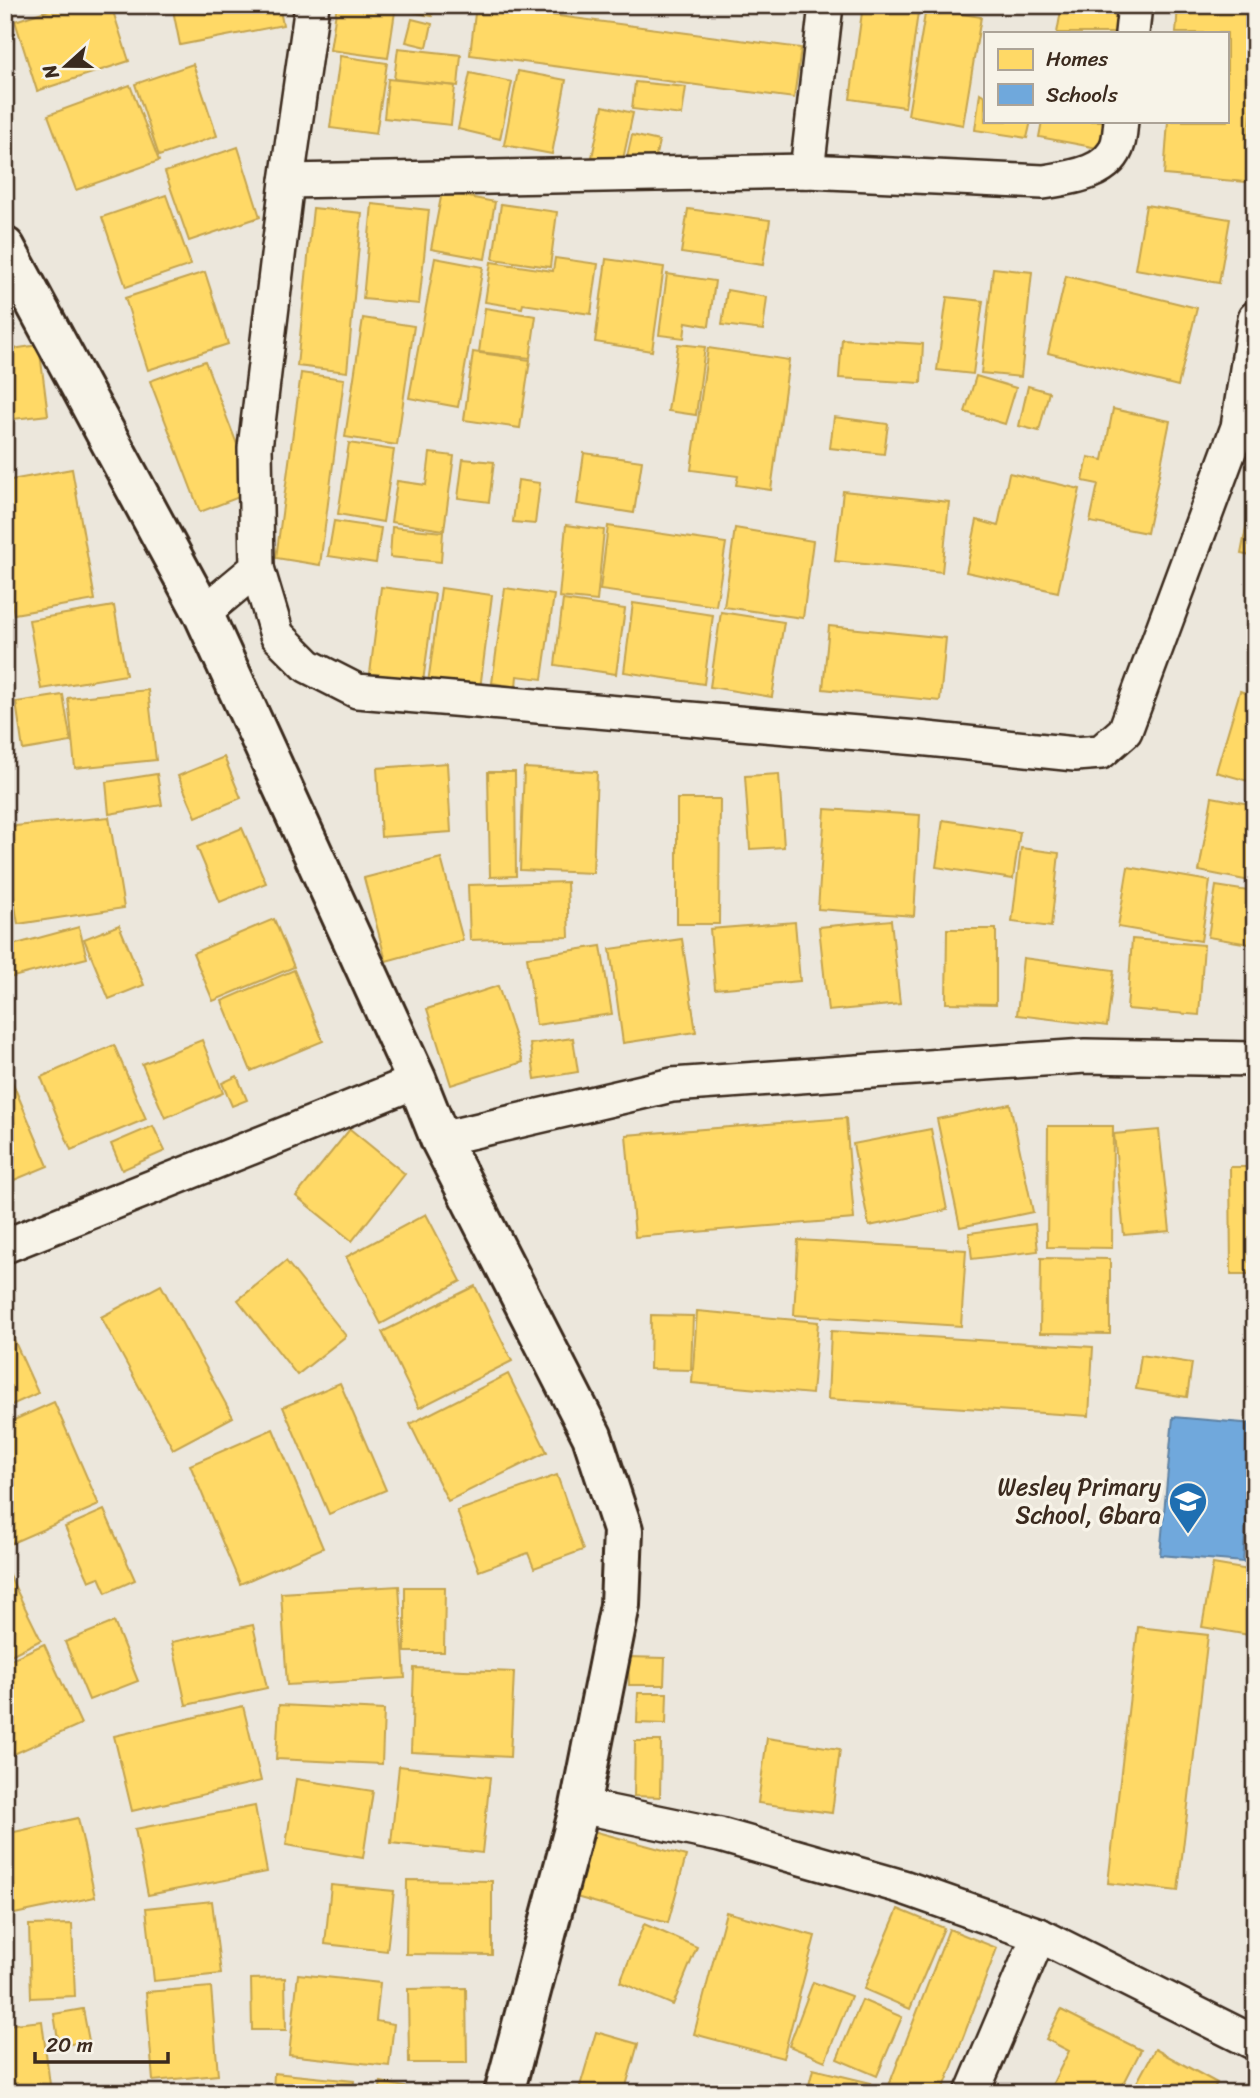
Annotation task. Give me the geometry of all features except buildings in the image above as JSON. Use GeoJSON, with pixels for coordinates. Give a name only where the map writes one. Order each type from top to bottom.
{"type":"FeatureCollection","features":[{"type":"Feature","properties":{"kind":"street"},"geometry":{"type":"LineString","coordinates":[[312,5],[287,181],[256,448],[257,568],[277,635],[307,666],[357,691],[1075,754],[1101,752],[1125,731],[1246,429],[1255,318]]}},
{"type":"Feature","properties":{"kind":"street"},"geometry":{"type":"LineString","coordinates":[[807,171],[826,5]]}},
{"type":"Feature","properties":{"kind":"street"},"geometry":{"type":"LineString","coordinates":[[1132,32],[1135,5]]}},
{"type":"Feature","properties":{"kind":"street"},"geometry":{"type":"LineString","coordinates":[[287,181],[807,171],[1043,182],[1076,177],[1101,167],[1118,146],[1121,122]]}},
{"type":"Feature","properties":{"kind":"street"},"geometry":{"type":"LineString","coordinates":[[8,262],[203,613],[417,1081],[440,1139],[592,1436],[623,1530],[620,1605],[580,1806],[505,2093]]}},
{"type":"Feature","properties":{"kind":"street"},"geometry":{"type":"LineString","coordinates":[[203,613],[257,568]]}},
{"type":"Feature","properties":{"kind":"street"},"geometry":{"type":"LineString","coordinates":[[440,1139],[672,1085],[1085,1056],[1255,1059]]}},
{"type":"Feature","properties":{"kind":"street"},"geometry":{"type":"LineString","coordinates":[[5,1247],[417,1081]]}},
{"type":"Feature","properties":{"kind":"street"},"geometry":{"type":"LineString","coordinates":[[580,1806],[747,1843],[903,1887],[1039,1935],[1255,2043]]}},
{"type":"Feature","properties":{"kind":"street"},"geometry":{"type":"LineString","coordinates":[[972,2093],[1039,1935]]}},
{"type":"Feature","properties":{"kind":"place","name":"Wesley Primary School, Gbara"},"geometry":{"type":"Point","coordinates":[1188,1535]}}]}
